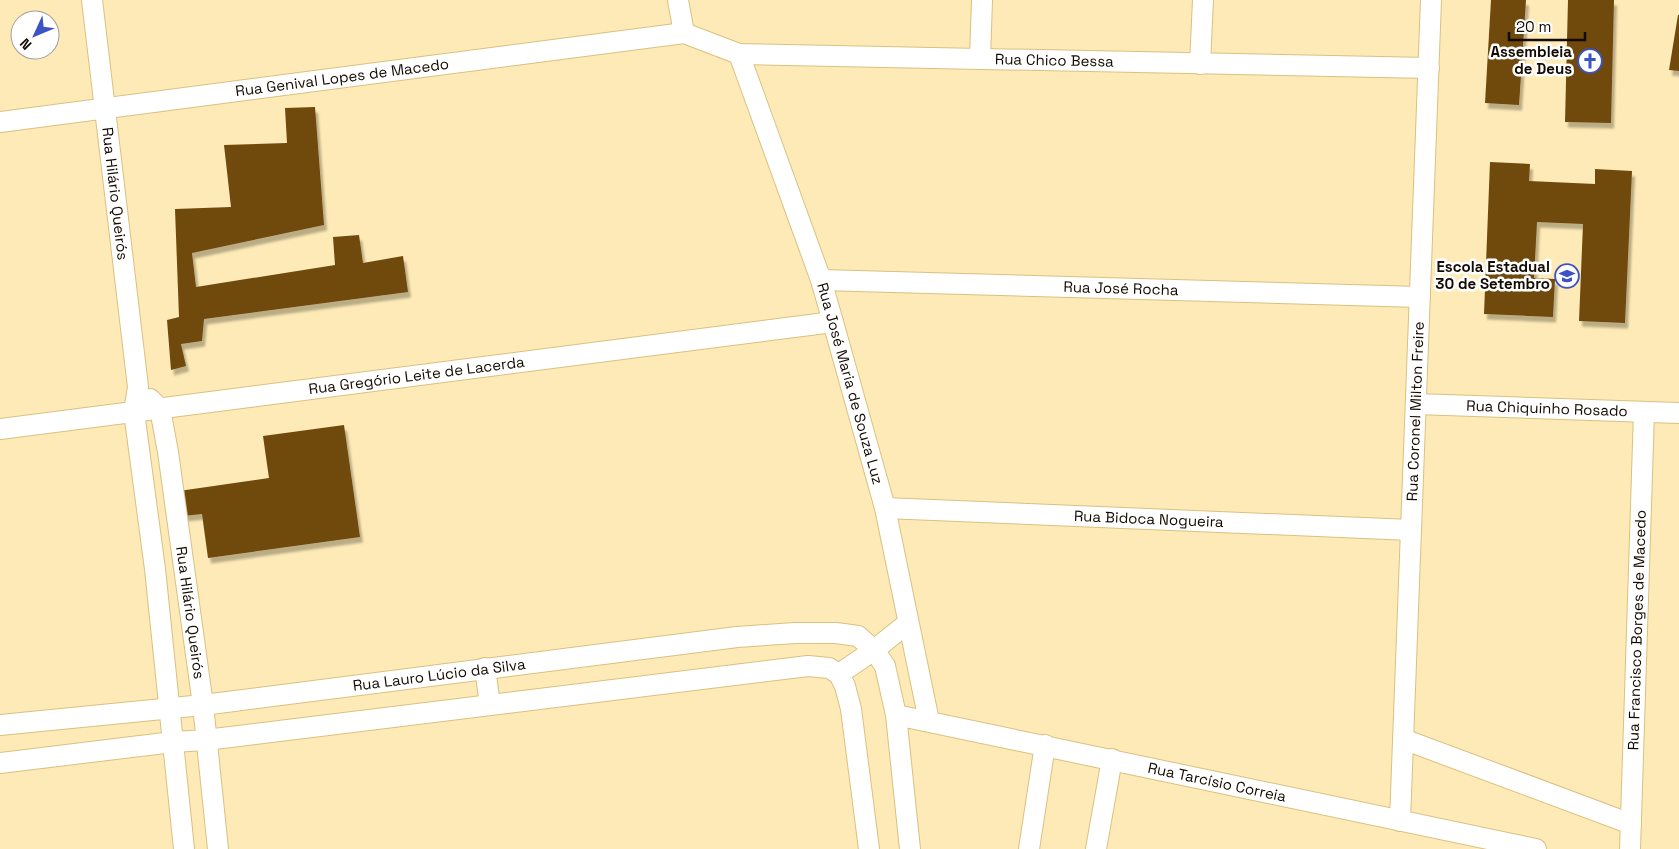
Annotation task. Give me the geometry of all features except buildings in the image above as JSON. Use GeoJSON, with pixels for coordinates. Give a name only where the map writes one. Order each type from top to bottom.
{"type":"FeatureCollection","features":[{"type":"Feature","properties":{"kind":"street","name":"Rua Hilário Queirós"},"geometry":{"type":"LineString","coordinates":[[92,0],[138,387],[134,412],[155,569],[184,849]]}},
{"type":"Feature","properties":{"kind":"street"},"geometry":{"type":"LineString","coordinates":[[678,0],[684,33]]}},
{"type":"Feature","properties":{"kind":"street"},"geometry":{"type":"LineString","coordinates":[[980,60],[982,0]]}},
{"type":"Feature","properties":{"kind":"street"},"geometry":{"type":"LineString","coordinates":[[1200,64],[1203,0]]}},
{"type":"Feature","properties":{"kind":"street","name":"Rua Coronel Milton Freire"},"geometry":{"type":"LineString","coordinates":[[1400,822],[1431,0]]}},
{"type":"Feature","properties":{"kind":"street","name":"Rua Genival Lopes de Macedo"},"geometry":{"type":"LineString","coordinates":[[0,122],[684,33]]}},
{"type":"Feature","properties":{"kind":"street","name":"Rua Chico Bessa"},"geometry":{"type":"LineString","coordinates":[[684,33],[739,54],[1429,68]]}},
{"type":"Feature","properties":{"kind":"street","name":"Rua José Maria de Souza Luz"},"geometry":{"type":"LineString","coordinates":[[739,54],[821,280],[833,322],[885,508],[929,721]]}},
{"type":"Feature","properties":{"kind":"street","name":"Rua José Rocha"},"geometry":{"type":"LineString","coordinates":[[821,280],[1420,298]]}},
{"type":"Feature","properties":{"kind":"street","name":"Rua Gregório Leite de Lacerda"},"geometry":{"type":"LineString","coordinates":[[0,429],[833,322]]}},
{"type":"Feature","properties":{"kind":"street"},"geometry":{"type":"LineString","coordinates":[[138,387],[160,408]]}},
{"type":"Feature","properties":{"kind":"street","name":"Rua Chiquinho Rosado"},"geometry":{"type":"LineString","coordinates":[[1416,404],[1679,413]]}},
{"type":"Feature","properties":{"kind":"street","name":"Rua Hilário Queirós"},"geometry":{"type":"LineString","coordinates":[[160,408],[185,570],[203,705],[218,849]]}},
{"type":"Feature","properties":{"kind":"street","name":"Rua Francisco Borges de Macedo"},"geometry":{"type":"LineString","coordinates":[[1630,849],[1644,412]]}},
{"type":"Feature","properties":{"kind":"street","name":"Rua Bidoca Nogueira"},"geometry":{"type":"LineString","coordinates":[[885,508],[1411,530]]}},
{"type":"Feature","properties":{"kind":"street"},"geometry":{"type":"LineString","coordinates":[[155,569],[185,570]]}},
{"type":"Feature","properties":{"kind":"street"},"geometry":{"type":"LineString","coordinates":[[839,674],[874,650],[908,622]]}},
{"type":"Feature","properties":{"kind":"street","name":"Rua Lauro Lúcio da Silva"},"geometry":{"type":"LineString","coordinates":[[0,725],[203,705],[737,637],[795,633],[836,633],[858,636],[874,650]]}},
{"type":"Feature","properties":{"kind":"street"},"geometry":{"type":"LineString","coordinates":[[874,650],[885,666],[896,715],[910,849]]}},
{"type":"Feature","properties":{"kind":"street"},"geometry":{"type":"LineString","coordinates":[[0,763],[173,742],[206,740],[808,666],[829,668],[839,674],[845,686],[851,709],[868,849]]}},
{"type":"Feature","properties":{"kind":"street"},"geometry":{"type":"LineString","coordinates":[[485,668],[490,705]]}},
{"type":"Feature","properties":{"kind":"street","name":"Rua Tarcísio Correia"},"geometry":{"type":"LineString","coordinates":[[896,715],[1536,849]]}},
{"type":"Feature","properties":{"kind":"street"},"geometry":{"type":"LineString","coordinates":[[1403,738],[1631,824]]}},
{"type":"Feature","properties":{"kind":"street"},"geometry":{"type":"LineString","coordinates":[[1029,849],[1045,745]]}},
{"type":"Feature","properties":{"kind":"street"},"geometry":{"type":"LineString","coordinates":[[1096,849],[1112,759]]}},
{"type":"Feature","properties":{"kind":"place","name":"Assembleia de Deus"},"geometry":{"type":"Point","coordinates":[1590,61]}},
{"type":"Feature","properties":{"kind":"place","name":"Escola Estadual 30 de Setembro"},"geometry":{"type":"Point","coordinates":[1567,276]}}]}
